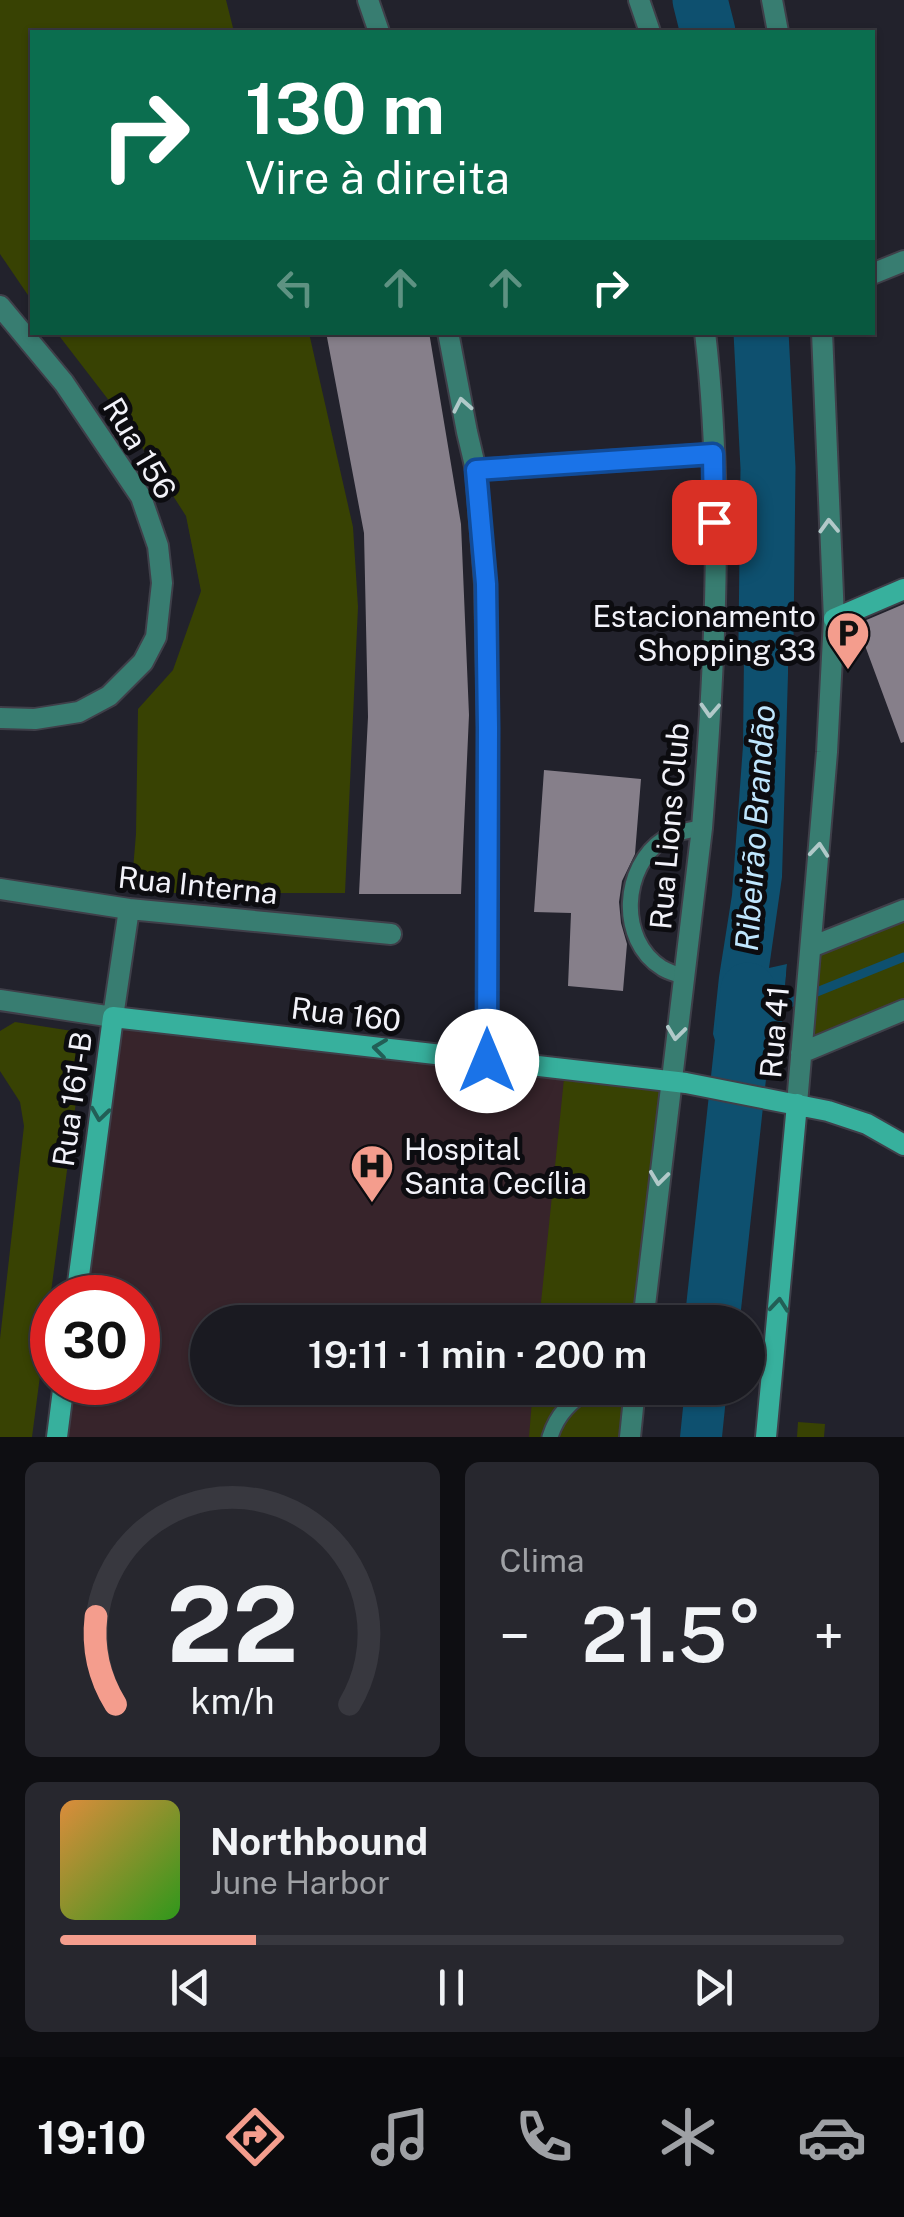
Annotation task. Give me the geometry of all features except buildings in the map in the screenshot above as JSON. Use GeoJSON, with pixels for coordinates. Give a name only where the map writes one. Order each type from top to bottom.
{"type":"FeatureCollection","features":[{"type":"Feature","properties":{"kind":"street"},"geometry":{"type":"LineString","coordinates":[[368,0],[378,30]]}},
{"type":"Feature","properties":{"kind":"street"},"geometry":{"type":"LineString","coordinates":[[638,0],[649,30]]}},
{"type":"Feature","properties":{"kind":"street"},"geometry":{"type":"LineString","coordinates":[[774,1],[778,30]]}},
{"type":"Feature","properties":{"kind":"street"},"geometry":{"type":"LineString","coordinates":[[875,273],[904,261]]}},
{"type":"Feature","properties":{"kind":"street","name":"Rua 156"},"geometry":{"type":"LineString","coordinates":[[0,306],[64,383],[141,497],[158,546],[162,582],[156,636],[144,662],[109,696],[78,712],[0,718]]}},
{"type":"Feature","properties":{"kind":"street"},"geometry":{"type":"LineString","coordinates":[[449,335],[476,470],[486,584],[487,1061]]}},
{"type":"Feature","properties":{"kind":"street","name":"Rua Lions Club"},"geometry":{"type":"LineString","coordinates":[[645,1305],[678,1082],[684,977],[702,828],[716,556],[705,335]]}},
{"type":"Feature","properties":{"kind":"street","name":"Rua 41"},"geometry":{"type":"LineString","coordinates":[[766,1437],[794,1100],[811,952],[834,619],[822,335]]}},
{"type":"Feature","properties":{"kind":"street"},"geometry":{"type":"LineString","coordinates":[[476,470],[713,454]]}},
{"type":"Feature","properties":{"kind":"street"},"geometry":{"type":"LineString","coordinates":[[834,619],[904,589]]}},
{"type":"Feature","properties":{"kind":"street","name":"Rua Interna"},"geometry":{"type":"LineString","coordinates":[[0,890],[129,909],[391,934]]}},
{"type":"Feature","properties":{"kind":"street","name":"Rua 161-B"},"geometry":{"type":"LineString","coordinates":[[79,1275],[129,909]]}},
{"type":"Feature","properties":{"kind":"street"},"geometry":{"type":"LineString","coordinates":[[811,952],[904,910]]}},
{"type":"Feature","properties":{"kind":"street","name":"Rua 160"},"geometry":{"type":"LineString","coordinates":[[0,1000],[113,1017],[678,1082],[794,1100],[849,1117],[904,1145]]}},
{"type":"Feature","properties":{"kind":"street"},"geometry":{"type":"LineString","coordinates":[[801,1053],[904,1010]]}},
{"type":"Feature","properties":{"kind":"street"},"geometry":{"type":"LineString","coordinates":[[57,1437],[61,1405]]}},
{"type":"Feature","properties":{"kind":"street"},"geometry":{"type":"LineString","coordinates":[[630,1437],[633,1405]]}},
{"type":"Feature","properties":{"kind":"lane"},"geometry":{"type":"LineString","coordinates":[[684,977],[661,967],[637,938],[631,921],[632,886],[649,852],[665,838],[702,828]]}},
{"type":"Feature","properties":{"kind":"lane"},"geometry":{"type":"LineString","coordinates":[[550,1437],[554,1422],[569,1405]]}},
{"type":"Feature","properties":{"kind":"shaded area","name":"Hospital Santa Cecília"},"geometry":{"type":"Polygon","coordinates":[[[113,1017],[565,1069],[638,1305],[190,1305],[190,1405],[633,1405],[630,1437],[57,1437],[61,1405],[160,1405],[160,1275],[79,1275],[113,1017]]]}},
{"type":"Feature","properties":{"kind":"green space"},"geometry":{"type":"Polygon","coordinates":[[[0,0],[226,0],[234,30],[30,30],[30,298],[0,254],[0,0]]]}},
{"type":"Feature","properties":{"kind":"green space"},"geometry":{"type":"Polygon","coordinates":[[[59,335],[309,335],[353,527],[358,607],[345,893],[131,893],[138,709],[173,670],[201,591],[186,516],[127,424],[59,335]]]}},
{"type":"Feature","properties":{"kind":"green space"},"geometry":{"type":"Polygon","coordinates":[[[904,910],[904,1010],[801,1053],[811,947],[904,910]]]}},
{"type":"Feature","properties":{"kind":"green space"},"geometry":{"type":"Polygon","coordinates":[[[15,1022],[85,1033],[53,1275],[30,1275],[30,1405],[36,1405],[32,1437],[0,1437],[0,1339],[24,1126],[20,1102],[0,1071],[0,1031],[15,1022]]]}},
{"type":"Feature","properties":{"kind":"green space"},"geometry":{"type":"Polygon","coordinates":[[[565,1069],[670,1081],[645,1305],[541,1305],[565,1069]]]}},
{"type":"Feature","properties":{"kind":"green space"},"geometry":{"type":"Polygon","coordinates":[[[532,1405],[633,1405],[630,1437],[529,1437],[532,1405]]]}},
{"type":"Feature","properties":{"kind":"green space"},"geometry":{"type":"Polygon","coordinates":[[[798,1422],[825,1424],[824,1437],[797,1437],[798,1422]]]}},
{"type":"Feature","properties":{"kind":"water"},"geometry":{"type":"Polygon","coordinates":[[[788,563],[782,877],[769,968],[787,964],[781,1037],[766,1064],[721,1060],[713,1034],[732,895],[743,746],[745,564],[788,563]]]}},
{"type":"Feature","properties":{"kind":"water"},"geometry":{"type":"Polygon","coordinates":[[[711,1117],[754,1123],[735,1305],[693,1305],[711,1117]]]}},
{"type":"Feature","properties":{"kind":"water"},"geometry":{"type":"Polygon","coordinates":[[[683,1405],[725,1405],[722,1437],[680,1437],[683,1405]]]}},
{"type":"Feature","properties":{"kind":"pier"},"geometry":{"type":"Polygon","coordinates":[[[791,962],[786,1038],[770,1066],[765,1069],[718,1064],[715,1060],[766,1063],[781,1037],[787,964],[791,962]]]}},
{"type":"Feature","properties":{"kind":"waterway","name":"Ribeirão Brandão"},"geometry":{"type":"LineString","coordinates":[[700,0],[708,30]]}},
{"type":"Feature","properties":{"kind":"waterway","name":"Ribeirão Brandão"},"geometry":{"type":"LineString","coordinates":[[761,335],[768,468],[766,639]]}},
{"type":"Feature","properties":{"kind":"waterway"},"geometry":{"type":"LineString","coordinates":[[772,1010],[904,957]]}},
{"type":"Feature","properties":{"kind":"waterway","name":"Ribeirão Brandão"},"geometry":{"type":"LineString","coordinates":[[714,1305],[748,990]]}},
{"type":"Feature","properties":{"kind":"place","name":"Estacionamento Shopping 33"},"geometry":{"type":"Point","coordinates":[848,671]}},
{"type":"Feature","properties":{"kind":"place","name":"Hospital Santa Cecília"},"geometry":{"type":"Point","coordinates":[372,1204]}},
{"type":"Feature","properties":{"kind":"route"},"geometry":{"type":"LineString","coordinates":[[487,1061],[486,584],[476,470],[713,454],[714,522]]}}]}
